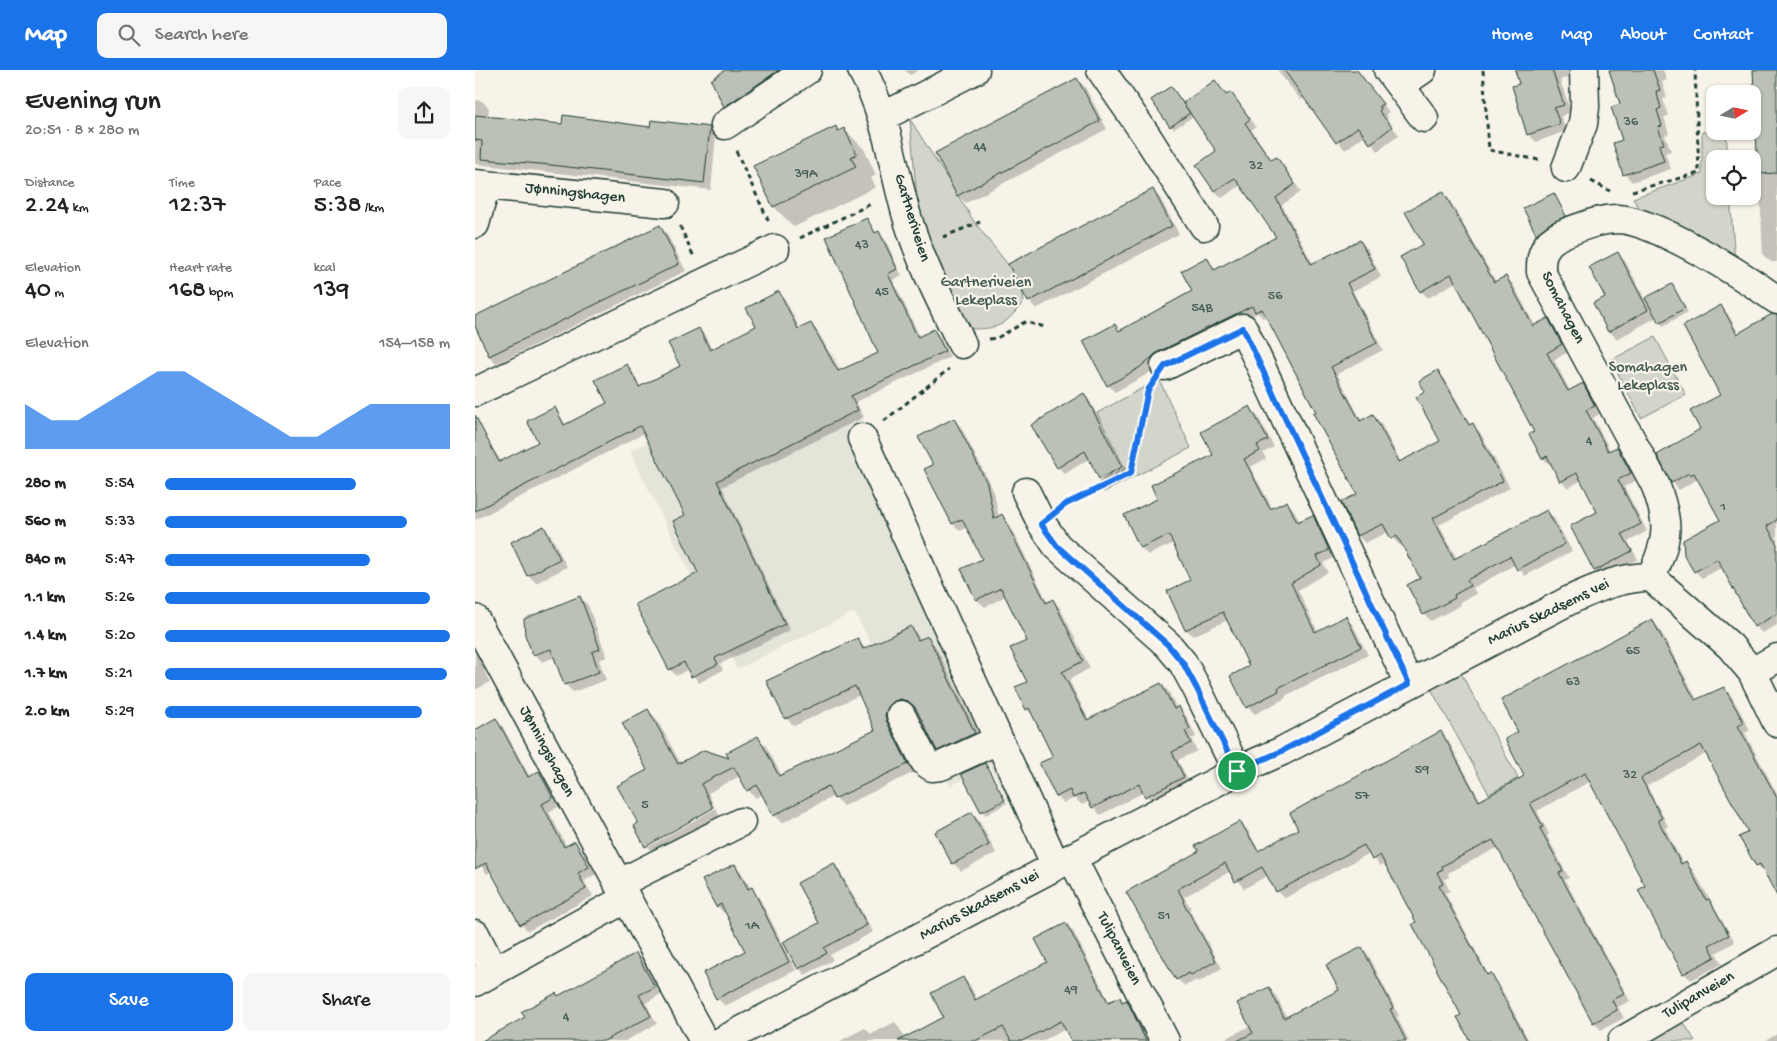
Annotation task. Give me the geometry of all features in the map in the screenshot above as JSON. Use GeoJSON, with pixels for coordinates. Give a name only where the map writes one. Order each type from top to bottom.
{"type":"FeatureCollection","features":[{"type":"Feature","properties":{"kind":"street"},"geometry":{"type":"LineString","coordinates":[[725,125],[807,70]]}},
{"type":"Feature","properties":{"kind":"street","name":"Gartneriveien"},"geometry":{"type":"LineString","coordinates":[[862,70],[882,117],[918,252],[962,344]]}},
{"type":"Feature","properties":{"kind":"street"},"geometry":{"type":"LineString","coordinates":[[882,117],[975,70]]}},
{"type":"Feature","properties":{"kind":"street"},"geometry":{"type":"LineString","coordinates":[[1101,70],[1146,135],[1204,226]]}},
{"type":"Feature","properties":{"kind":"street"},"geometry":{"type":"LineString","coordinates":[[1422,70],[1394,78],[1424,118]]}},
{"type":"Feature","properties":{"kind":"street"},"geometry":{"type":"LineString","coordinates":[[1566,168],[1583,124],[1585,107],[1584,70]]}},
{"type":"Feature","properties":{"kind":"street","name":"Jønningshagen"},"geometry":{"type":"LineString","coordinates":[[475,224],[481,184],[665,203]]}},
{"type":"Feature","properties":{"kind":"street","name":"Somahagen"},"geometry":{"type":"LineString","coordinates":[[1651,578],[1664,551],[1667,526],[1664,506],[1655,484],[1541,272],[1540,256],[1546,246],[1564,233],[1594,222],[1620,219],[1650,226],[1684,243],[1777,300]]}},
{"type":"Feature","properties":{"kind":"street"},"geometry":{"type":"LineString","coordinates":[[475,392],[779,247]]}},
{"type":"Feature","properties":{"kind":"street"},"geometry":{"type":"LineString","coordinates":[[1165,366],[1243,328],[1409,684]]}},
{"type":"Feature","properties":{"kind":"street","name":"Tulipanveien"},"geometry":{"type":"LineString","coordinates":[[862,438],[997,740],[1165,1041]]}},
{"type":"Feature","properties":{"kind":"street"},"geometry":{"type":"LineString","coordinates":[[1026,492],[1041,524],[1057,546],[1168,645],[1183,663],[1237,771]]}},
{"type":"Feature","properties":{"kind":"street","name":"Marius Skadsems vei"},"geometry":{"type":"LineString","coordinates":[[722,1041],[1237,771],[1282,751],[1572,599],[1608,582],[1632,577],[1651,578]]}},
{"type":"Feature","properties":{"kind":"street"},"geometry":{"type":"LineString","coordinates":[[1651,578],[1730,646],[1752,672],[1777,723]]}},
{"type":"Feature","properties":{"kind":"street","name":"Jønningshagen"},"geometry":{"type":"LineString","coordinates":[[475,619],[704,1041]]}},
{"type":"Feature","properties":{"kind":"street"},"geometry":{"type":"LineString","coordinates":[[1752,672],[1777,658]]}},
{"type":"Feature","properties":{"kind":"street"},"geometry":{"type":"LineString","coordinates":[[901,715],[925,762],[932,767],[941,766],[997,740]]}},
{"type":"Feature","properties":{"kind":"street"},"geometry":{"type":"LineString","coordinates":[[475,934],[485,977],[621,891],[741,822]]}},
{"type":"Feature","properties":{"kind":"street","name":"Tulipanveien"},"geometry":{"type":"LineString","coordinates":[[1621,1041],[1777,951]]}},
{"type":"Feature","properties":{"kind":"path"},"geometry":{"type":"LineString","coordinates":[[1483,70],[1489,150],[1527,157],[1566,168],[1616,194]]}},
{"type":"Feature","properties":{"kind":"path"},"geometry":{"type":"LineString","coordinates":[[1623,192],[1647,189],[1699,173],[1695,70]]}},
{"type":"Feature","properties":{"kind":"path"},"geometry":{"type":"LineString","coordinates":[[725,125],[779,247],[901,190]]}},
{"type":"Feature","properties":{"kind":"path"},"geometry":{"type":"LineString","coordinates":[[665,203],[672,210],[706,282]]}},
{"type":"Feature","properties":{"kind":"path"},"geometry":{"type":"LineString","coordinates":[[918,252],[956,230],[979,222]]}},
{"type":"Feature","properties":{"kind":"path"},"geometry":{"type":"LineString","coordinates":[[862,438],[949,370],[962,344],[997,338],[1025,322],[1045,327]]}},
{"type":"Feature","properties":{"kind":"path"},"geometry":{"type":"LineString","coordinates":[[1041,524],[1066,504],[1131,473],[1148,390],[1165,366]]}},
{"type":"Feature","properties":{"kind":"shaded area"},"geometry":{"type":"Polygon","coordinates":[[[833,352],[873,443],[1065,846],[1037,857],[990,766],[950,786],[854,612],[737,669],[630,451],[833,352]]]}},
{"type":"Feature","properties":{"kind":"green space","name":"Gartneriveien Lekeplass"},"geometry":{"type":"Polygon","coordinates":[[[910,119],[975,223],[1021,281],[1024,301],[1011,317],[999,325],[965,329],[942,277],[918,212],[910,119]]]}},
{"type":"Feature","properties":{"kind":"green space"},"geometry":{"type":"Polygon","coordinates":[[[1702,132],[1706,132],[1706,140],[1727,140],[1727,150],[1706,150],[1706,205],[1731,205],[1735,262],[1644,219],[1633,198],[1702,174],[1702,132]]]}},
{"type":"Feature","properties":{"kind":"green space","name":"Somahagen Lekeplass"},"geometry":{"type":"Polygon","coordinates":[[[1655,337],[1686,395],[1641,418],[1611,360],[1655,337]]]}},
{"type":"Feature","properties":{"kind":"green space"},"geometry":{"type":"Polygon","coordinates":[[[1159,379],[1191,448],[1104,492],[1099,482],[1125,469],[1097,413],[1159,379]]]}},
{"type":"Feature","properties":{"kind":"green space"},"geometry":{"type":"Polygon","coordinates":[[[1461,673],[1518,778],[1489,794],[1431,689],[1461,673]]]}},
{"type":"Feature","properties":{"kind":"green space"},"geometry":{"type":"Polygon","coordinates":[[[1681,1018],[1695,1041],[1642,1041],[1681,1018]]]}},
{"type":"Feature","properties":{"kind":"building"},"geometry":{"type":"Polygon","coordinates":[[[725,70],[779,70],[724,107],[711,80],[725,70]]]}},
{"type":"Feature","properties":{"kind":"building"},"geometry":{"type":"Polygon","coordinates":[[[1284,70],[1357,70],[1383,104],[1379,106],[1381,109],[1379,111],[1392,127],[1370,144],[1358,127],[1336,143],[1284,70]]]}},
{"type":"Feature","properties":{"kind":"building"},"geometry":{"type":"Polygon","coordinates":[[[1515,70],[1552,70],[1564,105],[1554,108],[1560,124],[1527,135],[1512,86],[1519,84],[1515,70]]]}},
{"type":"Feature","properties":{"kind":"building"},"geometry":{"type":"Polygon","coordinates":[[[1609,70],[1653,70],[1660,90],[1656,91],[1661,108],[1657,110],[1662,126],[1658,127],[1664,144],[1659,145],[1664,161],[1623,175],[1613,143],[1622,140],[1611,107],[1620,104],[1609,70]]]}},
{"type":"Feature","properties":{"kind":"building"},"geometry":{"type":"Polygon","coordinates":[[[1753,70],[1777,70],[1777,173],[1761,174],[1761,150],[1757,150],[1756,140],[1761,140],[1761,85],[1754,85],[1753,70]]]}},
{"type":"Feature","properties":{"kind":"building"},"geometry":{"type":"Polygon","coordinates":[[[1077,78],[1100,121],[957,196],[935,153],[1077,78]]]}},
{"type":"Feature","properties":{"kind":"building"},"geometry":{"type":"Polygon","coordinates":[[[1215,80],[1226,95],[1231,92],[1250,119],[1245,123],[1271,160],[1277,157],[1295,184],[1276,198],[1311,264],[1360,240],[1375,269],[1347,283],[1377,343],[1331,367],[1360,421],[1373,414],[1399,462],[1440,441],[1416,397],[1425,392],[1419,381],[1438,370],[1469,425],[1473,423],[1503,481],[1433,518],[1454,559],[1547,510],[1565,544],[1517,570],[1510,556],[1467,580],[1470,586],[1454,595],[1455,598],[1423,615],[1407,585],[1420,578],[1397,536],[1391,539],[1383,524],[1357,536],[1341,502],[1357,494],[1313,413],[1316,412],[1262,309],[1255,312],[1252,306],[1158,352],[1139,368],[1107,386],[1083,341],[1115,324],[1119,331],[1192,291],[1181,271],[1207,257],[1214,270],[1276,237],[1235,178],[1214,191],[1196,165],[1216,151],[1183,103],[1215,80]]]}},
{"type":"Feature","properties":{"kind":"building"},"geometry":{"type":"Polygon","coordinates":[[[1171,86],[1190,113],[1170,127],[1151,100],[1171,86]]]}},
{"type":"Feature","properties":{"kind":"building"},"geometry":{"type":"Polygon","coordinates":[[[475,115],[562,124],[563,115],[650,127],[651,120],[710,127],[704,183],[551,165],[481,159],[482,141],[475,140],[475,115]]]}},
{"type":"Feature","properties":{"kind":"building"},"geometry":{"type":"Polygon","coordinates":[[[836,126],[838,131],[844,128],[857,154],[851,157],[856,167],[773,207],[753,166],[836,126]]]}},
{"type":"Feature","properties":{"kind":"building"},"geometry":{"type":"Polygon","coordinates":[[[1153,189],[1172,226],[1028,302],[1008,264],[1153,189]]]}},
{"type":"Feature","properties":{"kind":"building"},"geometry":{"type":"Polygon","coordinates":[[[1443,191],[1494,282],[1506,276],[1533,326],[1548,318],[1562,344],[1547,353],[1568,391],[1583,383],[1595,406],[1586,410],[1608,451],[1617,447],[1631,473],[1618,480],[1641,524],[1622,534],[1632,551],[1594,571],[1570,526],[1597,512],[1577,473],[1560,482],[1547,456],[1542,459],[1529,434],[1534,432],[1451,274],[1420,292],[1400,257],[1423,244],[1405,212],[1443,191]]]}},
{"type":"Feature","properties":{"kind":"building"},"geometry":{"type":"Polygon","coordinates":[[[1554,193],[1566,216],[1549,224],[1536,234],[1523,208],[1554,193]]]}},
{"type":"Feature","properties":{"kind":"building"},"geometry":{"type":"Polygon","coordinates":[[[867,218],[875,233],[879,231],[897,269],[888,274],[916,334],[918,337],[934,329],[945,351],[851,396],[858,410],[717,481],[785,624],[715,658],[718,664],[691,677],[684,662],[669,670],[635,604],[698,573],[673,521],[685,515],[640,426],[475,511],[475,415],[499,462],[538,442],[527,421],[555,407],[564,425],[607,403],[595,380],[627,364],[639,387],[680,366],[668,343],[699,328],[710,350],[756,326],[746,308],[779,291],[798,329],[811,323],[838,371],[878,353],[826,237],[867,218]]]}},
{"type":"Feature","properties":{"kind":"building"},"geometry":{"type":"Polygon","coordinates":[[[660,225],[679,264],[489,356],[475,326],[475,316],[660,225]]]}},
{"type":"Feature","properties":{"kind":"building"},"geometry":{"type":"Polygon","coordinates":[[[1618,252],[1648,310],[1608,332],[1593,303],[1605,297],[1589,267],[1618,252]]]}},
{"type":"Feature","properties":{"kind":"building"},"geometry":{"type":"Polygon","coordinates":[[[1672,284],[1685,308],[1659,323],[1645,298],[1672,284]]]}},
{"type":"Feature","properties":{"kind":"building"},"geometry":{"type":"Polygon","coordinates":[[[1721,305],[1737,334],[1772,314],[1777,315],[1777,520],[1767,526],[1777,544],[1777,614],[1754,627],[1717,559],[1694,572],[1684,555],[1683,540],[1720,520],[1694,473],[1690,475],[1689,473],[1671,483],[1657,455],[1700,429],[1690,411],[1720,395],[1683,326],[1721,305]]]}},
{"type":"Feature","properties":{"kind":"building"},"geometry":{"type":"Polygon","coordinates":[[[1084,393],[1122,467],[1099,479],[1085,451],[1057,468],[1031,425],[1084,393]]]}},
{"type":"Feature","properties":{"kind":"building"},"geometry":{"type":"Polygon","coordinates":[[[1250,406],[1268,440],[1257,445],[1260,451],[1244,459],[1270,509],[1287,501],[1297,522],[1313,515],[1329,550],[1317,556],[1321,565],[1291,583],[1315,632],[1346,616],[1361,647],[1278,688],[1279,691],[1246,708],[1230,676],[1249,666],[1223,612],[1185,630],[1167,591],[1190,580],[1169,535],[1140,548],[1124,515],[1157,499],[1151,485],[1213,455],[1201,432],[1250,406]]]}},
{"type":"Feature","properties":{"kind":"building"},"geometry":{"type":"Polygon","coordinates":[[[954,418],[987,483],[994,519],[1002,514],[1046,603],[1053,599],[1083,661],[1062,672],[1087,720],[1161,683],[1174,709],[1179,706],[1190,729],[1185,731],[1191,743],[1172,752],[1184,777],[1145,797],[1139,784],[1092,808],[1084,793],[1073,798],[1070,790],[1056,797],[1039,763],[1053,757],[1029,708],[1026,710],[1015,687],[1027,682],[1010,648],[1027,641],[1001,588],[976,600],[961,569],[982,559],[962,519],[952,524],[924,469],[933,465],[918,437],[954,418]]]}},
{"type":"Feature","properties":{"kind":"building"},"geometry":{"type":"Polygon","coordinates":[[[544,526],[560,559],[527,576],[511,542],[544,526]]]}},
{"type":"Feature","properties":{"kind":"building"},"geometry":{"type":"Polygon","coordinates":[[[580,596],[600,649],[592,652],[599,672],[564,685],[551,649],[533,655],[525,635],[524,619],[580,596]]]}},
{"type":"Feature","properties":{"kind":"building"},"geometry":{"type":"Polygon","coordinates":[[[1652,619],[1695,700],[1724,687],[1744,723],[1738,726],[1777,798],[1777,896],[1760,864],[1756,866],[1739,837],[1748,832],[1701,745],[1641,778],[1662,818],[1658,820],[1681,864],[1686,861],[1706,900],[1709,899],[1729,935],[1709,945],[1715,957],[1683,974],[1638,890],[1645,886],[1585,773],[1530,803],[1543,827],[1540,828],[1563,871],[1559,873],[1624,993],[1612,1000],[1617,1010],[1593,1023],[1493,840],[1442,866],[1443,869],[1437,872],[1443,884],[1439,886],[1487,975],[1491,973],[1527,1041],[1470,1041],[1457,1017],[1461,1015],[1412,924],[1416,922],[1380,855],[1372,860],[1364,845],[1276,892],[1262,867],[1235,882],[1225,863],[1178,889],[1183,902],[1216,961],[1191,975],[1189,973],[1176,980],[1126,892],[1199,851],[1195,846],[1240,821],[1258,851],[1298,829],[1290,813],[1441,731],[1479,801],[1524,776],[1505,739],[1518,732],[1501,700],[1652,619]]]}},
{"type":"Feature","properties":{"kind":"building"},"geometry":{"type":"Polygon","coordinates":[[[911,626],[918,640],[928,636],[975,733],[937,751],[915,707],[901,699],[894,701],[888,707],[885,715],[908,764],[834,799],[828,786],[773,816],[757,785],[747,791],[734,767],[701,784],[713,808],[645,847],[634,826],[638,823],[617,786],[647,770],[622,723],[648,709],[678,764],[704,750],[729,758],[726,753],[758,736],[779,776],[875,730],[855,686],[785,719],[766,681],[858,638],[863,649],[911,626]]]}},
{"type":"Feature","properties":{"kind":"building"},"geometry":{"type":"Polygon","coordinates":[[[496,718],[528,777],[539,771],[553,798],[542,804],[564,847],[575,841],[589,867],[578,873],[586,889],[520,925],[486,863],[475,869],[475,730],[496,718]]]}},
{"type":"Feature","properties":{"kind":"building"},"geometry":{"type":"Polygon","coordinates":[[[985,763],[1005,800],[981,812],[961,774],[985,763]]]}},
{"type":"Feature","properties":{"kind":"building"},"geometry":{"type":"Polygon","coordinates":[[[972,812],[989,845],[952,864],[935,832],[972,812]]]}},
{"type":"Feature","properties":{"kind":"building"},"geometry":{"type":"Polygon","coordinates":[[[834,863],[867,925],[824,948],[827,953],[798,969],[783,942],[819,923],[797,883],[834,863]]]}},
{"type":"Feature","properties":{"kind":"building"},"geometry":{"type":"Polygon","coordinates":[[[735,864],[748,889],[752,887],[789,962],[716,999],[703,973],[745,951],[721,904],[716,907],[702,880],[735,864]]]}},
{"type":"Feature","properties":{"kind":"building"},"geometry":{"type":"Polygon","coordinates":[[[1066,923],[1108,1002],[1120,997],[1122,1002],[1127,1000],[1146,1041],[1071,1041],[1061,1021],[1022,1041],[1011,1041],[1003,1027],[975,1041],[898,1041],[943,1017],[931,993],[963,977],[975,1000],[1047,962],[1035,939],[1066,923]]]}},
{"type":"Feature","properties":{"kind":"building"},"geometry":{"type":"Polygon","coordinates":[[[1362,947],[1393,1008],[1390,1009],[1406,1041],[1237,1041],[1253,1033],[1237,1003],[1269,987],[1284,1018],[1339,990],[1326,965],[1362,947]]]}},
{"type":"Feature","properties":{"kind":"building"},"geometry":{"type":"Polygon","coordinates":[[[636,953],[655,987],[639,995],[651,1016],[604,1041],[482,1041],[525,1017],[521,1012],[556,993],[558,996],[636,953]]]}},
{"type":"Feature","properties":{"kind":"route"},"geometry":{"type":"LineString","coordinates":[[1243,328],[1409,684],[1282,751],[1237,771],[1183,663],[1168,645],[1057,546],[1041,524],[1066,504],[1131,473],[1148,390],[1165,366],[1243,328]]}}]}
